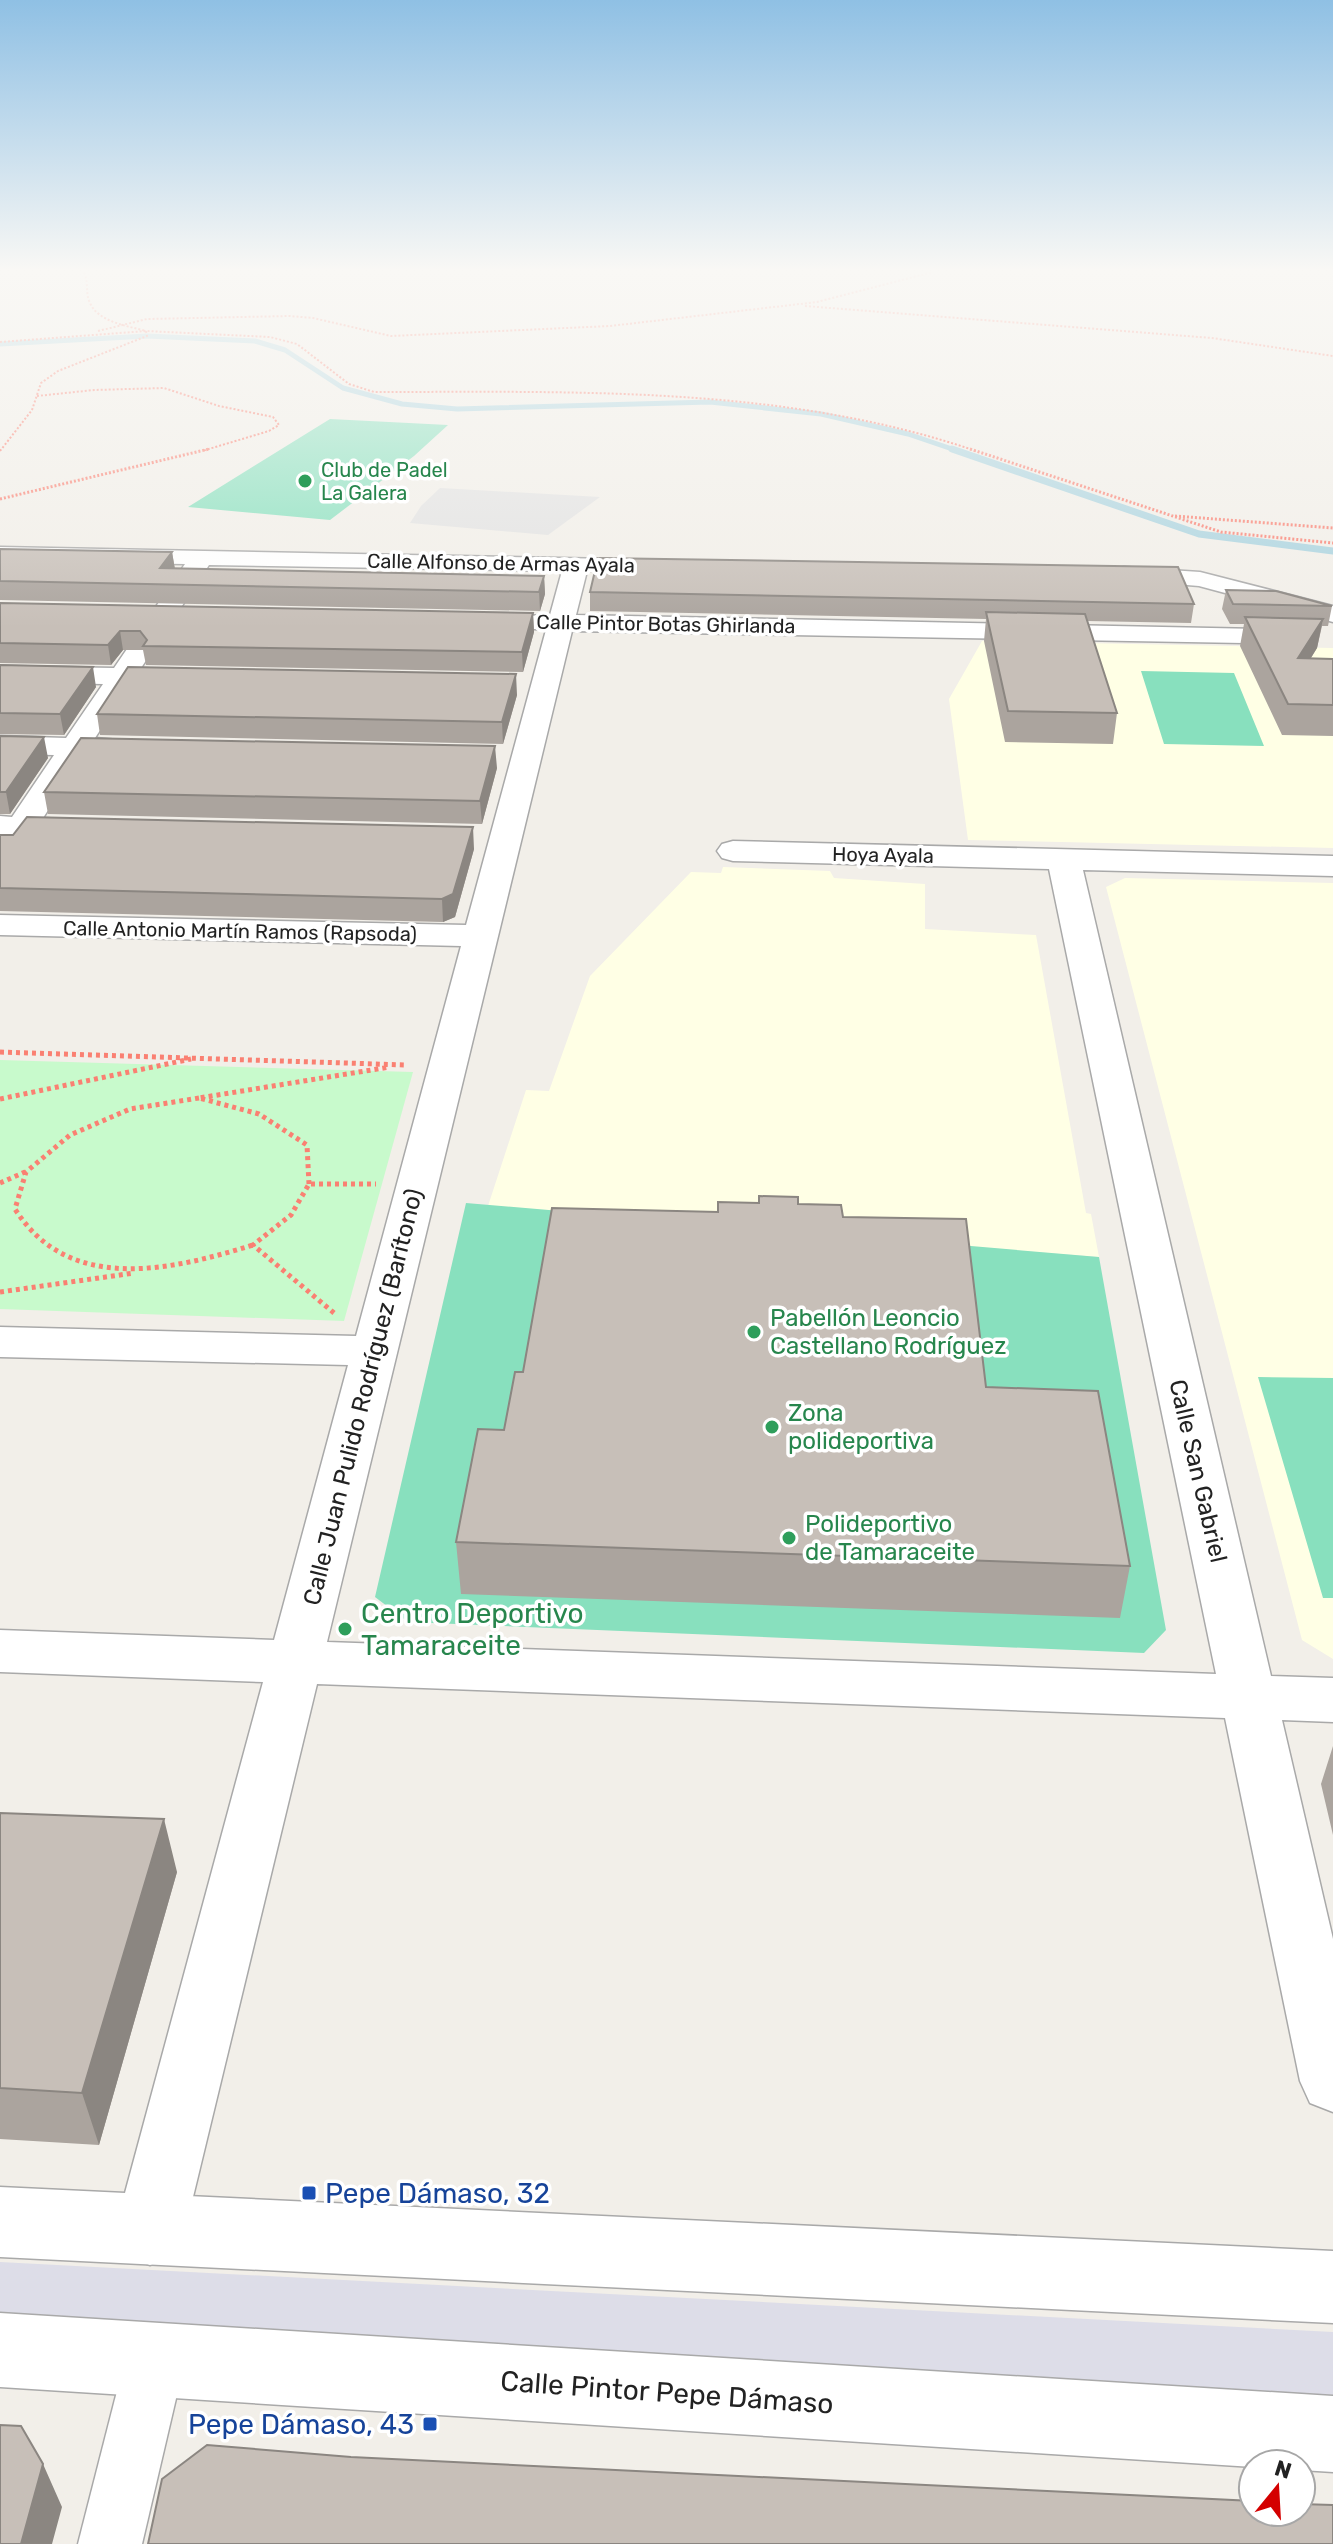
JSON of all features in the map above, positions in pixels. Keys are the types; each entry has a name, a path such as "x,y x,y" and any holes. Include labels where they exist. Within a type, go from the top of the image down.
{"street":[{"name":"Calle Alfonso de Armas Ayala","path":"0,554 630,565"},
{"path":"0,857 10,826 74,747 122,676 151,614 202,557"},
{"name":"Calle Juan Pulido Rodríguez (Barítono)","path":"150,2230 295,1662 359,1336 448,1064 481,936 491,837 529,684 561,622 576,564"},
{"path":"1093,573 1200,579 1333,614"},
{"path":"151,614 198,615"},
{"name":"Calle Pintor Botas Ghirlanda","path":"499,621 1333,637"},
{"path":"0,674 209,678"},
{"path":"0,745 161,748"},
{"path":"10,826 112,829"},
{"name":"Hoya Ayala","path":"733,851 1048,859"},
{"path":"1048,859 1333,866"},
{"name":"Calle San Gabriel","path":"1048,859 1248,1696 1333,2081"},
{"name":"Calle Antonio Martín Ramos (Rapsoda)","path":"0,925 481,936"},
{"path":"0,1342 359,1336"},
{"path":"0,1651 1333,1700"},
{"path":"0,2222 1333,2287"},
{"name":"Calle Pintor Pepe Dámaso","path":"0,2350 1333,2434"},
{"path":"110,2544 155,2360"}],"path":[{"path":"0,451 32,410 39,391"},
{"path":"37,396 87,391"},
{"path":"0,499 196,453 269,431 279,425 273,417 219,406 172,391"},
{"path":"370,391 569,392 824,411 926,434 1159,514 1221,532 1333,543"},
{"path":"1159,514 1333,528"},
{"path":"0,1052 448,1064"},
{"path":"0,1099 200,1057"},
{"path":"0,1183 26,1172 70,1135 130,1109 402,1065"},
{"path":"0,1292 205,1261 253,1245 291,1215 309,1184 307,1145 259,1114 199,1098"},
{"path":"26,1172 15,1209 35,1238 80,1262 139,1272"},
{"path":"309,1184 382,1184"},
{"path":"253,1245 359,1336"}],"shaded area":[{"path":"440,488 600,497 548,535 410,523 421,506"},
{"path":"982,641 1333,648 1333,848 968,840 949,699"},
{"path":"723,867 830,871 834,878 925,884 925,929 1036,935 1086,1213 1091,1214 1099,1257 487,1209 526,1090 549,1091 590,976 691,872 721,873"},
{"path":"1125,878 1333,883 1333,1659 1302,1640 1106,887"},
{"path":"0,2262 1333,2332 1333,2395 0,2323"}],"green space":[{"name":"Club de Padel La Galera","path":"330,419 448,425 414,456 330,520 188,507"},
{"path":"1141,671 1234,673 1264,746 1164,744"},
{"path":"0,1060 413,1072 344,1321 0,1309"},
{"name":"Zona polideportiva","path":"466,1203 1099,1257 1166,1630 1144,1653 408,1622 375,1597"},
{"path":"1258,1377 1333,1378 1333,1598 1323,1598"}],"building":[{"path":"0,549 172,552 160,568 544,576 539,592 0,581"},
{"path":"598,558 1178,567 1194,604 590,592"},
{"path":"1226,590 1276,591 1332,606 1233,604"},
{"path":"0,603 533,613 522,652 143,646 147,640 140,631 120,631 108,645 0,643"},
{"path":"986,612 1085,614 1117,713 1008,711"},
{"path":"1245,617 1323,619 1298,658 1333,659 1333,705 1288,704"},
{"path":"0,665 93,667 60,714 0,713"},
{"path":"128,667 516,674 502,722 97,714"},
{"path":"0,736 44,737 6,792 0,792"},
{"path":"81,738 495,746 480,801 44,792"},
{"path":"27,817 473,827 453,894 442,899 0,888 0,835 13,835"},
{"name":"Zona polideportiva","path":"759,1196 798,1197 798,1204 841,1205 843,1217 966,1219 986,1387 1098,1391 1130,1566 456,1542 478,1429 504,1430 515,1372 523,1372 552,1208 718,1212 718,1202 759,1203"},
{"path":"0,1813 164,1819 82,2093 0,2088"},
{"path":"0,2425 21,2426 43,2464 21,2544 0,2544"},
{"path":"207,2445 351,2457 1237,2500 1237,2528 1317,2528 1317,2504 1333,2505 1333,2544 148,2544 162,2479"}],"waterway":[{"path":"353,391 402,404 457,409 710,402 821,414 908,434 958,451"},
{"path":"952,449 1199,534 1333,551"}],"place":[{"name":"Club de Padel La Galera","path":"305,481"},
{"name":"Pabellón Leoncio Castellano Rodríguez","path":"754,1332"},
{"name":"Zona polideportiva","path":"772,1427"},
{"name":"Polideportivo de Tamaraceite","path":"789,1538"},
{"name":"Centro Deportivo Tamaraceite","path":"345,1629"},
{"name":"Pepe Dámaso, 32","path":"309,2193"},
{"name":"Pepe Dámaso, 43","path":"430,2424"}]}
